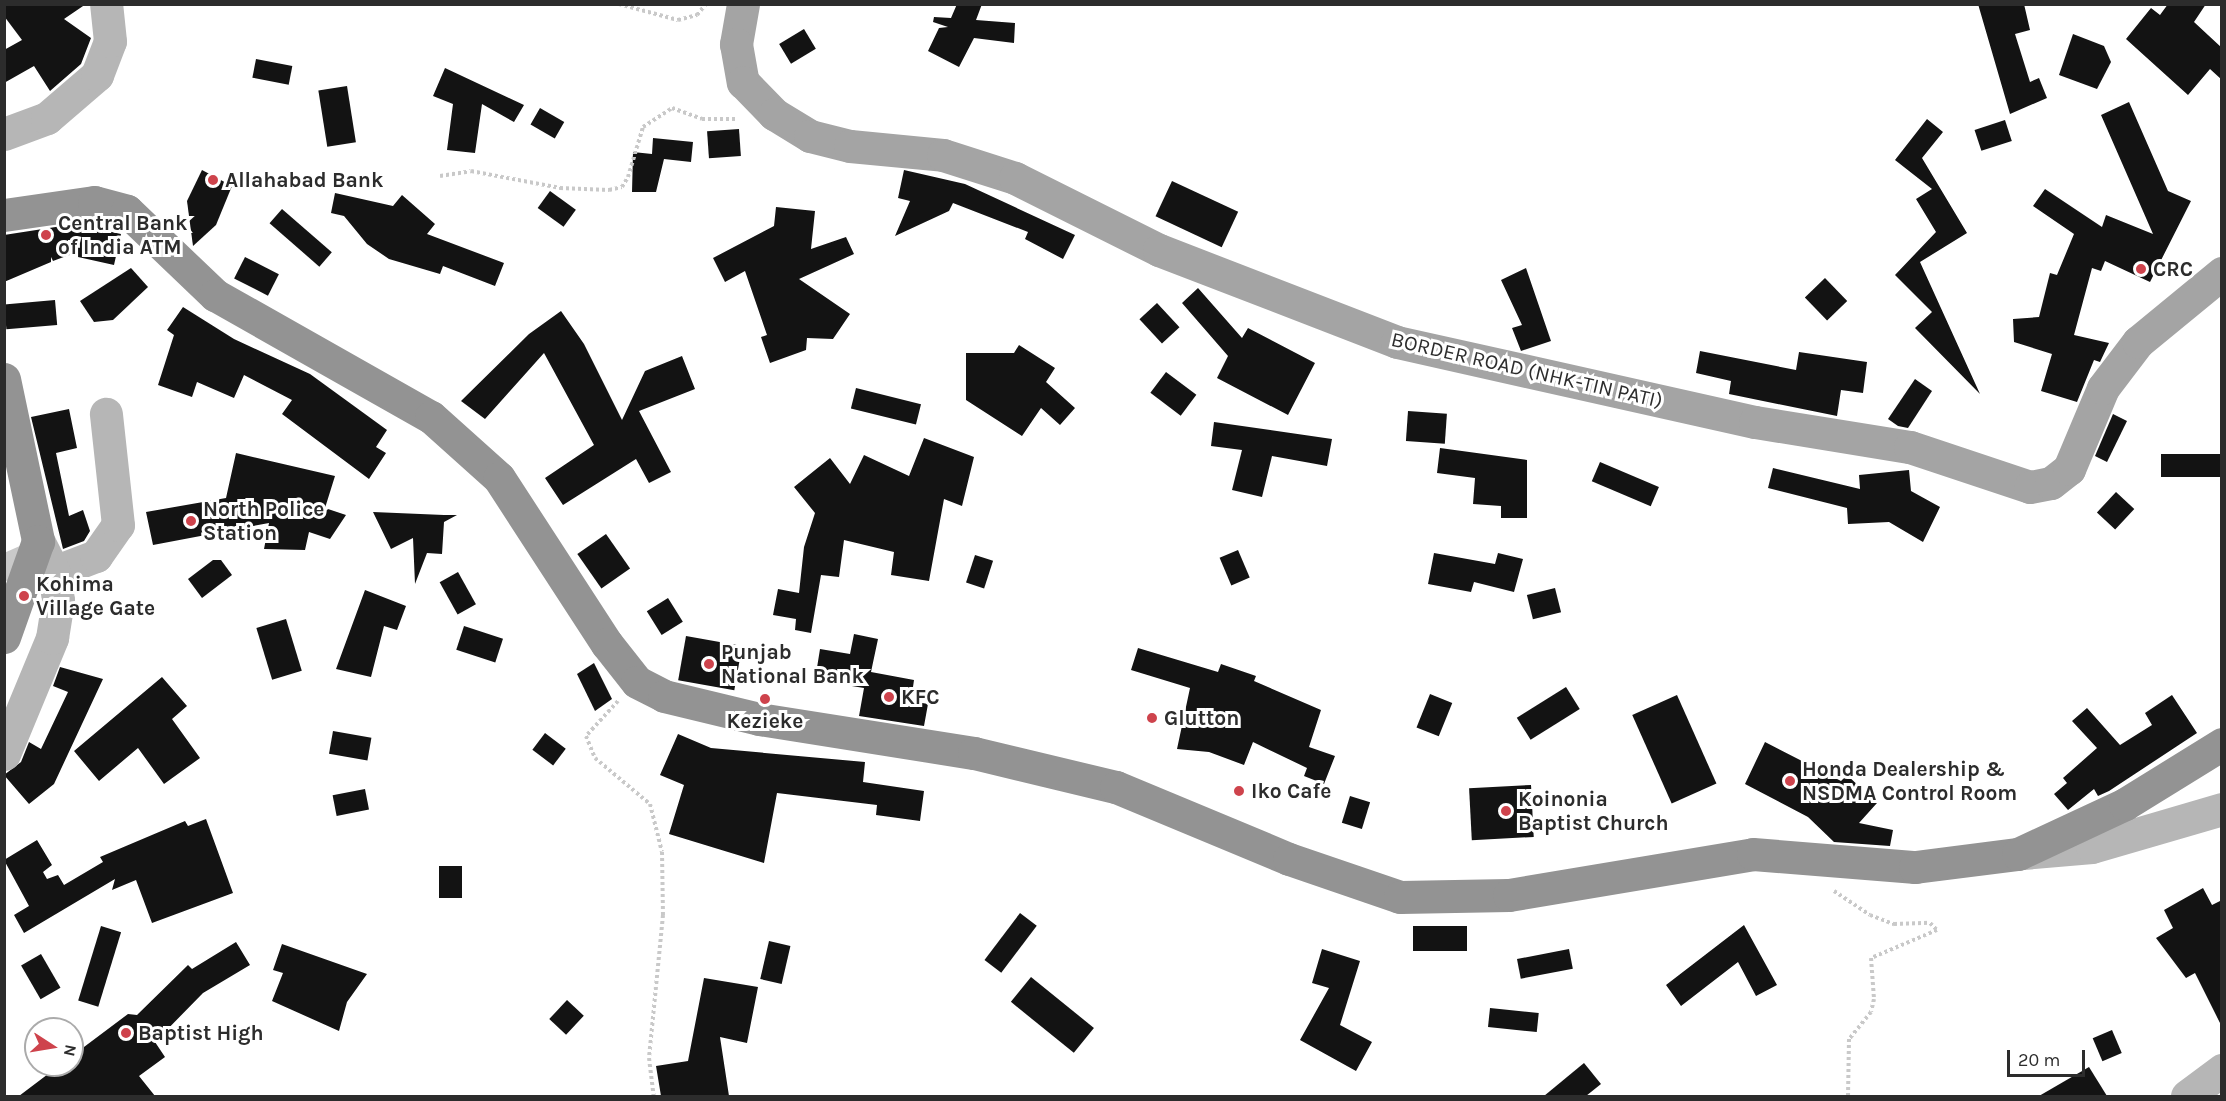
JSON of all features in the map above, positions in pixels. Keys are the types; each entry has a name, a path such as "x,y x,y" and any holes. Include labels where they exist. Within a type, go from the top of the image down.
{"highway":[{"path":"4,215 94,202 127,211 215,295 431,417 499,478 637,682 664,696 759,719 974,753 1116,787 1289,859 1400,897 1509,895 1753,854 1915,867 2018,854 2125,804 2222,744"},
{"path":"4,379 33,558 4,638"}],"main road":[{"name":"BORDER ROAD (NHK-TIN PATI)","path":"743,4 736,44 743,82 761,101 810,136 850,146 943,155 1015,177 1159,250 1397,342 1755,422 1910,447 2030,486 2051,483 2068,469 2103,388 2138,342 2222,273"}],"street":[{"path":"4,134 47,118 98,75 110,41 106,4"},
{"path":"4,754 52,638 58,600 33,558 96,556 118,525 106,414"},
{"path":"2018,854 2092,847 2222,809"},
{"path":"2187,1096 2222,1070"}],"path":[{"path":"619,4 678,20 697,15 706,4"},
{"path":"440,176 471,171 560,188 609,190 622,187 628,177 643,127 672,108 702,119 732,121 761,101"},
{"path":"637,682 586,736 595,758 650,804 662,852 663,915 649,1058 654,1096"},
{"path":"1830,887 1870,915 1894,924 1930,923 1937,930 1871,958 1874,999 1871,1012 1849,1039 1848,1096"}],"building":[{"path":"4,4 86,4 64,19 91,38 81,64 50,91 34,66 4,83 4,50 22,40 4,16"},
{"path":"957,4 982,4 976,20 1015,23 1014,43 974,38 959,67 928,51 939,28 948,27 933,22 934,17 951,18"},
{"path":"1978,4 2024,4 2030,30 2015,34 2030,82 2039,78 2047,98 2010,114"},
{"path":"2168,4 2206,4 2194,22 2222,48 2222,80 2210,69 2188,95 2126,39 2151,8 2160,15"},
{"path":"804,29 816,49 791,64 779,44"},
{"path":"2073,34 2104,46 2111,62 2097,89 2059,75"},
{"path":"256,59 292,66 289,85 252,78"},
{"path":"445,68 524,105 514,122 482,104 475,153 447,150 453,104 433,96"},
{"path":"347,86 356,142 327,147 318,91"},
{"path":"2129,102 2168,191 2191,201 2150,282 2105,261 2101,271 2092,268 2074,335 2109,343 2100,362 2094,360 2077,402 2041,391 2052,354 2014,342 2013,319 2039,317 2050,273 2057,275 2074,234 2033,206 2045,189 2102,227 2106,215 2153,234 2101,115"},
{"path":"540,108 564,122 555,138 530,124"},
{"path":"1927,119 1943,132 1922,158 1967,233 1920,262 1980,394 1915,328 1932,312 1895,275 1936,232 1916,199 1932,189 1895,160"},
{"path":"2005,120 2012,141 1981,151 1975,130"},
{"path":"739,129 741,156 709,158 707,131"},
{"path":"653,138 693,142 691,162 664,159 656,192 632,192 633,152 652,154"},
{"path":"202,170 232,186 216,225 193,246 187,201"},
{"path":"904,170 965,184 1075,235 1063,259 1025,239 1028,232 953,203 949,211 895,236 910,201 898,198"},
{"path":"1172,181 1238,212 1222,247 1156,216"},
{"path":"550,191 576,210 564,227 538,208"},
{"path":"335,193 393,206 402,195 435,224 427,234 504,263 495,286 443,266 440,274 389,259 367,244 344,216 331,213"},
{"path":"776,207 815,211 811,249 846,237 854,254 799,279 850,314 833,339 807,338 806,350 770,363 761,337 767,335 745,271 725,282 713,258 774,226"},
{"path":"282,209 332,252 319,267 270,223"},
{"path":"75,224 121,234 114,265 69,255 53,261 51,257 51,262 4,282 4,235"},
{"path":"245,257 279,274 268,296 234,278"},
{"path":"131,268 148,287 113,320 94,322 80,301"},
{"path":"1526,268 1551,341 1521,351 1512,328 1522,325 1501,280"},
{"path":"1825,278 1847,301 1827,320 1805,297"},
{"path":"1198,288 1242,338 1248,328 1315,363 1288,415 1217,378 1228,356 1182,303"},
{"path":"55,300 57,325 6,329 4,304"},
{"path":"1157,303 1180,327 1162,344 1139,319"},
{"path":"183,307 234,339 310,374 387,430 376,447 386,453 369,479 282,414 292,400 244,375 234,398 197,382 192,397 158,385 174,335 167,330"},
{"path":"561,311 584,344 622,420 645,371 682,356 695,389 639,411 671,472 649,483 636,459 563,505 545,478 594,445 544,353 485,419 461,401 529,334"},
{"path":"1019,345 1055,368 1046,382 1075,408 1060,425 1041,408 1022,436 966,400 966,353 1014,353"},
{"path":"1700,351 1796,370 1799,352 1867,362 1863,393 1841,390 1837,416 1729,394 1731,381 1696,373"},
{"path":"1166,372 1196,395 1181,416 1150,393"},
{"path":"1915,379 1932,391 1908,428 1898,426 1888,419"},
{"path":"856,388 921,404 916,425 851,408"},
{"path":"69,409 77,448 56,453 69,516 83,510 90,531 84,541 63,549 31,417"},
{"path":"1408,411 1447,414 1445,444 1406,441"},
{"path":"2113,414 2127,421 2107,462 2095,456"},
{"path":"1214,422 1332,439 1327,466 1272,456 1262,497 1232,490 1242,450 1211,446"},
{"path":"924,438 974,457 962,506 944,499 929,581 891,575 894,552 844,540 839,577 821,575 811,633 795,630 796,619 773,615 778,589 799,593 804,547 815,513 794,487 830,458 850,484 864,455 909,476"},
{"path":"1440,448 1527,460 1527,518 1501,518 1501,506 1473,504 1475,478 1437,473"},
{"path":"236,453 335,476 325,508 346,515 330,539 309,532 305,550 264,549 269,523 153,545 146,512 226,498"},
{"path":"2161,454 2222,454 2222,477 2161,477"},
{"path":"1600,462 1659,487 1651,506 1592,481"},
{"path":"1773,468 1860,489 1859,475 1909,470 1911,491 1940,507 1923,542 1889,522 1848,524 1847,508 1768,488"},
{"path":"2116,492 2134,509 2115,530 2097,512"},
{"path":"373,512 457,515 444,522 442,554 427,553 415,584 413,538 391,549"},
{"path":"606,534 630,568 601,588 577,554"},
{"path":"1238,550 1250,578 1231,585 1220,558"},
{"path":"1434,553 1495,564 1498,553 1523,559 1514,592 1474,582 1471,592 1428,584"},
{"path":"975,555 993,561 984,588 966,583"},
{"path":"213,560 221,560 232,575 202,598 188,579"},
{"path":"458,572 476,604 458,615 440,582"},
{"path":"1555,588 1561,612 1533,619 1527,595"},
{"path":"365,590 406,606 397,630 384,626 371,677 336,669"},
{"path":"668,598 683,622 662,635 647,611"},
{"path":"286,619 302,671 272,680 256,628"},
{"path":"464,626 503,639 495,662 456,650"},
{"path":"854,634 878,639 871,672 914,680 911,701 928,704 924,726 859,716 864,688 815,680 820,649 850,654"},
{"name":"Punjab National Bank","path":"686,636 742,646 734,690 678,680"},
{"path":"1138,648 1218,672 1221,664 1256,676 1254,681 1321,710 1309,747 1335,756 1324,784 1304,776 1307,768 1253,742 1244,765 1209,752 1177,749 1190,688 1131,670"},
{"path":"594,663 612,699 595,711 577,674"},
{"path":"60,667 103,679 54,784 29,804 4,775 21,762 29,742 41,749 68,692 53,686"},
{"path":"162,677 187,706 172,719 200,758 164,784 138,748 99,781 74,751"},
{"path":"1566,687 1580,709 1531,740 1517,718"},
{"path":"1430,694 1452,703 1439,736 1417,727"},
{"path":"1677,695 1716,784 1672,804 1632,715"},
{"path":"2172,695 2197,733 2109,791 2098,796 2094,789 2068,810 2054,794 2067,783 2063,778 2097,748 2072,721 2087,708 2120,745 2152,725 2145,713"},
{"path":"333,731 371,738 367,760 329,754"},
{"path":"545,733 566,749 553,765 532,750"},
{"path":"678,734 711,748 865,762 863,782 924,791 920,821 876,815 877,805 777,793 764,863 669,834 684,785 660,775"},
{"path":"1765,742 1841,781 1847,775 1877,803 1859,823 1893,830 1890,846 1834,842 1808,817 1745,784"},
{"path":"1531,785 1534,837 1472,840 1469,788"},
{"path":"365,789 369,810 337,816 333,795"},
{"path":"1350,796 1370,802 1362,829 1342,823"},
{"path":"206,819 233,893 152,923 136,880 112,890 115,879 24,933 14,915 29,906 4,860 37,840 52,865 43,872 47,879 58,875 64,885 103,862 100,857 185,821 188,826"},
{"path":"439,866 462,866 462,898 439,898"},
{"path":"2203,888 2212,905 2222,900 2222,1027 2195,973 2186,978 2156,938 2173,928 2164,910"},
{"path":"1020,913 1037,926 1001,973 984,960"},
{"path":"1744,925 1777,985 1756,996 1738,962 1681,1006 1666,985"},
{"path":"101,926 121,932 98,1007 78,1001"},
{"path":"1413,926 1467,926 1467,951 1413,951"},
{"path":"769,941 790,946 782,984 760,979"},
{"path":"236,942 250,965 203,993 155,1042 165,1057 139,1076 155,1096 19,1096 44,1077 84,1077 84,1047 128,1014 137,1015 188,965 192,969"},
{"path":"282,944 367,974 347,1002 339,1031 272,1001 283,973 273,970"},
{"path":"1322,949 1360,961 1340,1025 1372,1042 1356,1071 1300,1040 1329,988 1312,983"},
{"path":"1569,949 1573,969 1521,979 1517,959"},
{"path":"41,954 60,988 41,999 21,966"},
{"path":"1031,977 1094,1028 1074,1053 1011,1002"},
{"path":"704,978 758,987 747,1043 720,1037 729,1096 661,1096 656,1066 688,1061"},
{"path":"567,1000 584,1016 566,1035 549,1019"},
{"path":"1490,1008 1539,1013 1537,1032 1488,1027"},
{"path":"2112,1030 2122,1053 2102,1061 2093,1038"},
{"path":"1584,1063 1601,1084 1586,1096 1544,1096"},
{"path":"2089,1067 2107,1096 2039,1096"}],"place":[{"name":"Allahabad Bank","path":"213,180"},
{"name":"Central Bank of India ATM","path":"46,235"},
{"name":"CRC","path":"2141,269"},
{"name":"North Police Station","path":"191,521"},
{"name":"Kohima Village Gate","path":"24,596"},
{"name":"Punjab National Bank","path":"709,664"},
{"name":"KFC","path":"889,697"},
{"name":"Kezieke","path":"765,699"},
{"name":"Glutton","path":"1152,718"},
{"name":"Honda Dealership & NSDMA Control Room","path":"1790,781"},
{"name":"Iko Cafe","path":"1239,791"},
{"name":"Koinonia Baptist Church","path":"1506,811"},
{"name":"Baptist High","path":"126,1033"}]}
